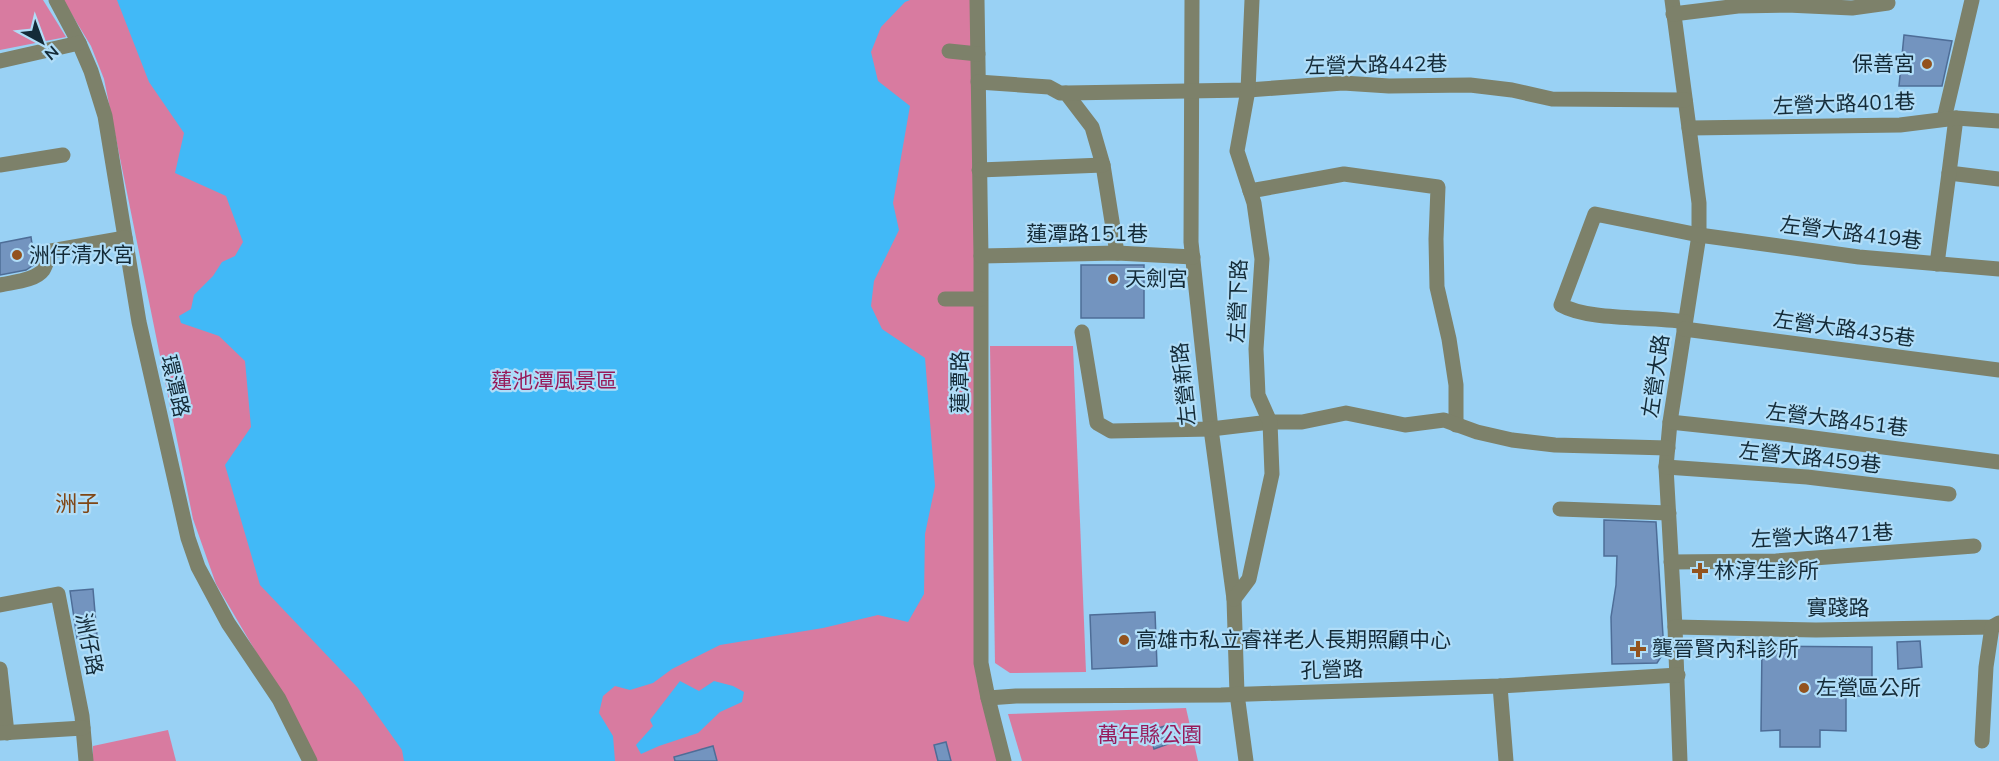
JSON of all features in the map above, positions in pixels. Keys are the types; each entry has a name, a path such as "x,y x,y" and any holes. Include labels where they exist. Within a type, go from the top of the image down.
{"street":[{"name":"環潭路","path":"56,0 91,71 105,116 139,322 188,538 198,567 228,623 279,699 310,761"},
{"name":"蓮潭路","path":"977,0 981,256 981,663 1004,761"},
{"name":"左營新路","path":"1192,0 1191,242 1210,429 1234,599 1237,694 1246,761"},
{"name":"左營下路","path":"1234,599 1249,579 1272,474 1270,422 1258,395 1256,349 1262,259 1254,204 1237,151 1248,90 1252,0"},
{"path":"1937,264 1949,173 1950,119 1972,0"},
{"path":"1672,7 1787,4 1852,8 1888,3"},
{"name":"左營大路","path":"1672,7 1699,203 1699,235 1670,422 1666,467 1676,627 1680,761"},
{"path":"0,61 79,43"},
{"path":"949,51 978,54"},
{"name":"左營大路442巷","path":"978,82 1049,87 1060,93 1176,89 1248,90 1343,83 1389,86 1470,85 1512,90 1552,99 1685,100"},
{"path":"1066,93 1092,127 1103,165 1117,253"},
{"name":"左營大路401巷","path":"1689,128 1900,125 1950,119 1999,121"},
{"path":"0,165 63,155"},
{"path":"979,170 1103,165"},
{"path":"1949,173 1999,179"},
{"path":"1250,191 1344,174 1438,187 1437,287 1449,339 1456,385 1456,425"},
{"name":"左營大路419巷","path":"1595,214 1699,235 1859,257 1999,269"},
{"name":"左營大路435巷","path":"1595,214 1561,305 1569,309 1613,316 1666,319 1684,326 1999,370"},
{"path":"0,285 38,274 44,268 49,253 53,251 125,237"},
{"name":"蓮潭路151巷","path":"981,256 1117,253 1193,257"},
{"path":"945,299 980,299"},
{"path":"1082,332 1098,423 1111,431 1210,429 1270,422 1302,422 1346,413 1405,425 1444,420 1494,437 1545,444 1668,448"},
{"name":"左營大路451巷","path":"1670,422 1999,462"},
{"name":"左營大路459巷","path":"1666,467 1808,477 1949,494"},
{"path":"1560,509 1669,513"},
{"name":"左營大路471巷","path":"1671,562 1776,561 1974,546"},
{"name":"洲仔路","path":"0,605 58,594 83,728 86,761"},
{"path":"1982,741 1996,625"},
{"name":"實踐路","path":"1676,627 1816,630 1996,625"},
{"path":"0,669 4,733 83,728"},
{"name":"孔營路","path":"988,698 1237,694 1500,686 1678,675"},
{"path":"1500,686 1506,761"}],"green space":[{"path":"0,0 43,0 66,37 0,50"},
{"name":"蓮池潭風景區","path":"63,0 973,0 976,675 999,761 314,761 256,652 216,584 193,519 104,79 91,46"},
{"path":"990,346 1073,346 1086,672 1010,673 995,663"},
{"name":"萬年縣公園","path":"1186,708 1198,761 1022,761 1008,714"},
{"path":"168,730 176,761 93,761 93,746"}],"water":[{"name":"蓮池潭風景區","path":"117,0 910,0 905,2 881,27 871,52 878,81 910,106 893,203 899,230 874,281 871,306 882,329 925,358 935,486 925,534 924,594 908,622 878,615 823,628 720,645 672,669 653,683 630,690 615,686 603,696 599,713 613,736 615,761 404,761 402,750 358,688 260,585 225,465 251,427 245,361 219,336 181,323 179,316 191,309 194,295 213,276 222,262 235,256 243,242 226,196 175,173 184,133 149,82"},
{"path":"680,681 699,691 714,681 733,686 744,692 742,702 720,712 698,733 641,754 636,745 653,726 650,720"}],"building":[{"path":"1904,35 1952,41 1942,86 1899,86"},
{"name":"洲仔清水宮","path":"31,237 35,264 26,270 0,275 0,243"},
{"name":"天劍宮","path":"1081,265 1144,265 1144,318 1081,318"},
{"path":"1604,520 1656,522 1664,652 1657,663 1612,664 1611,617 1616,585 1617,556 1604,556"},
{"path":"93,589 97,636 77,638 70,591"},
{"name":"高雄市私立睿祥老人長期照顧中心","path":"1155,612 1157,666 1092,669 1090,615"},
{"path":"1920,641 1922,667 1898,669 1897,642"},
{"name":"左營區公所","path":"1762,646 1872,647 1872,696 1846,696 1846,731 1820,730 1820,747 1780,747 1780,730 1761,731"},
{"path":"1174,723 1179,740 1154,749 1149,731"},
{"path":"946,742 951,761 938,761 934,745"},
{"path":"713,746 717,761 675,761 674,757"}],"place":[{"name":"保善宮","path":"1927,64"},
{"name":"洲仔清水宮","path":"17,255"},
{"name":"天劍宮","path":"1113,279"},
{"name":"林淳生診所","path":"1700,571"},
{"name":"高雄市私立睿祥老人長期照顧中心","path":"1124,640"},
{"name":"龔晉賢內科診所","path":"1638,649"},
{"name":"左營區公所","path":"1804,688"}],"district":[{"name":"洲子","path":"77,503"}]}
